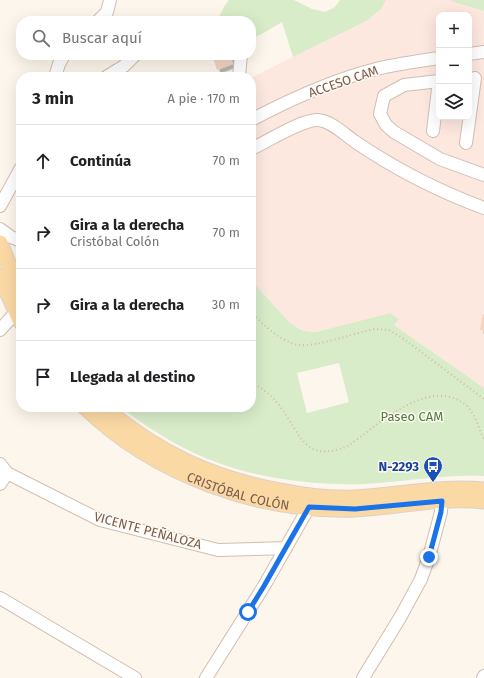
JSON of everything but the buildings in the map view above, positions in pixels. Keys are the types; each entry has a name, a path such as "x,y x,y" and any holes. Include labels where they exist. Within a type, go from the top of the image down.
{"main road":[{"path":"0,243 16,282"},
{"path":"0,276 16,312"},
{"name":"CRISTÓBAL COLÓN","path":"91,412 138,448 175,470 212,486 254,498 309,507 355,509 442,495 459,489 484,490"},
{"name":"CRISTÓBAL COLÓN","path":"110,412 142,437 180,459 212,474 246,484 292,493 333,498 442,495 460,499 484,500"}],"street":[{"path":"103,16 107,12 110,0"},
{"path":"472,54 484,52"},
{"name":"ACCESO CAM","path":"256,118 300,96 350,77 400,64 436,58"},
{"path":"57,72 61,60"},
{"path":"114,72 130,60"},
{"path":"239,72 241,60"},
{"path":"466,143 476,79"},
{"path":"436,81 404,85 384,96 380,114 386,125 394,132 440,159 484,175"},
{"path":"433,131 439,84"},
{"path":"256,146 305,122 319,120 333,126 384,161 410,176 448,194 484,208"},
{"path":"0,206 16,177"},
{"path":"0,229 16,236"},
{"path":"0,330 16,318"},
{"path":"0,484 3,469"},
{"name":"VICENTE PEÑALOZA","path":"3,469 100,520 218,550 286,548"},
{"path":"368,676 421,579 429,557 440,516 442,495"},
{"path":"206,678 264,586 309,507"},
{"path":"0,598 135,678"}],"path":[{"path":"256,317 274,332 292,343 299,345 312,344 374,329 389,330 407,341 484,398"},
{"path":"256,385 270,394 301,439 314,450 322,452 339,450 348,446 401,408 420,399 431,397 451,398 466,406 476,421 484,439"}],"shaded area":[{"path":"386,0 450,0 484,11 484,388 394,325 390,313 316,332 303,331 290,323 256,286 256,75 375,15"}],"green space":[{"path":"229,0 294,0 312,9 325,12 335,7 340,0 386,0 381,9 368,20 293,57 282,22 256,36 256,16 220,16"},
{"path":"450,0 484,0 484,11 454,2"},
{"name":"Paseo CAM","path":"256,286 290,323 303,331 316,332 390,313 399,319 394,325 484,388 484,476 454,476 363,484 294,481 249,472 226,466 205,458 167,439 127,412 256,412","holes":["339,363 349,402 307,413 297,373"]}],"place":[{"name":"N-2293","path":"433,483"}],"route":[{"path":"248,612 309,507 355,509 442,501 441,512 429,557"}]}
